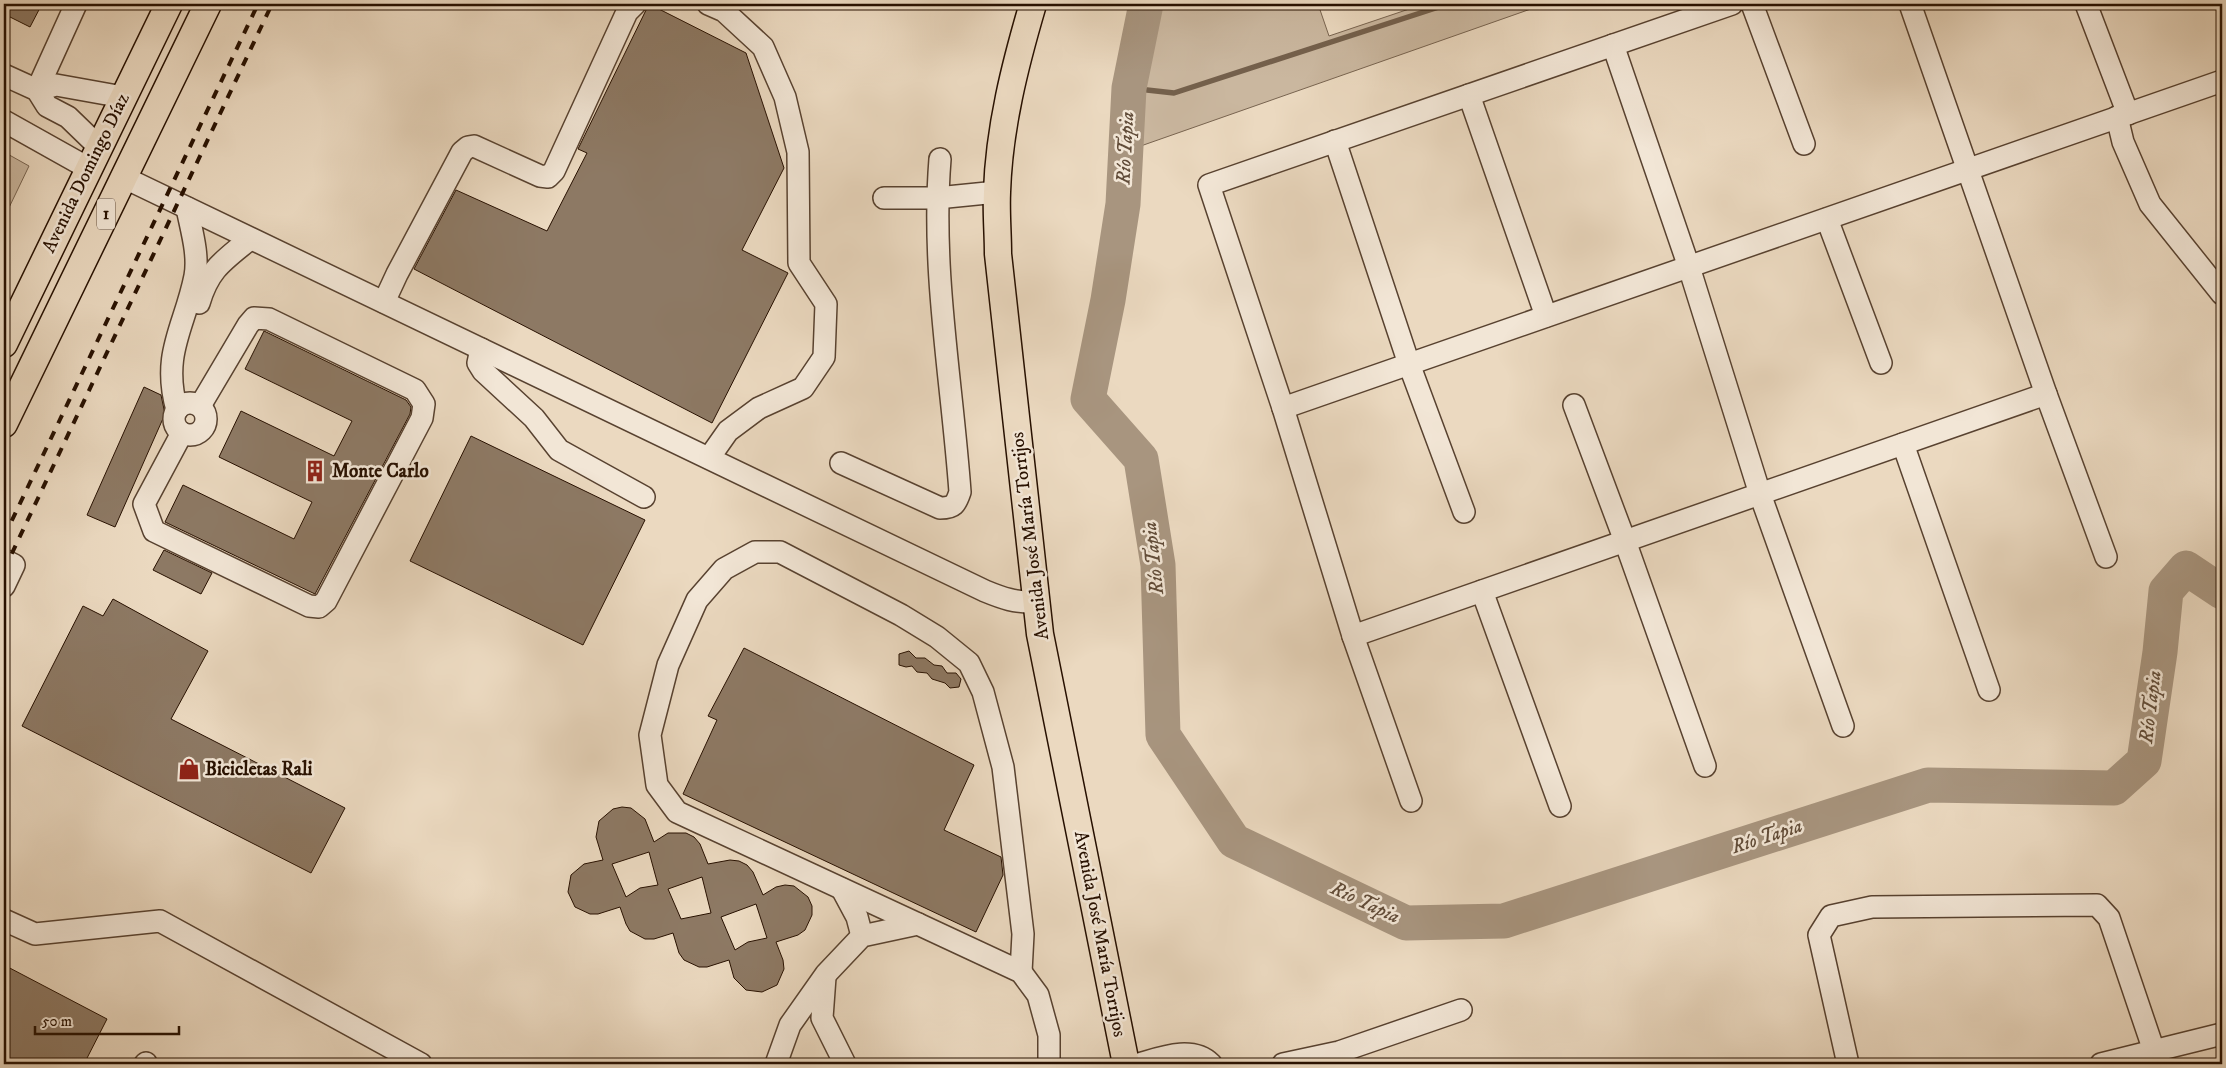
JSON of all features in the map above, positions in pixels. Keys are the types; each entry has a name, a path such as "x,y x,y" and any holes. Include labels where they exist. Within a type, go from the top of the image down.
{"main road":[{"name":"Avenida Domingo Díaz","path":"4,344 93,157 169,4"},
{"name":"Avenida Domingo Díaz","path":"4,424 208,4"},
{"name":"Avenida José María Torrijos","path":"1033,4 1016,60 1000,148 997,192 998,254 1035,602 1126,1064"}],"street":[{"path":"37,90 76,4"},
{"path":"384,302 462,152 468,147 474,146 540,176 548,177 554,171 627,12 635,4"},
{"path":"708,4 724,11 763,47 785,97 798,152 799,263 826,304 824,357 803,388 759,408 728,431 709,458"},
{"path":"1411,801 1353,636 1283,408 1209,185 1732,4"},
{"path":"1752,4 1804,144"},
{"path":"1910,4 2046,394 2106,557"},
{"path":"2086,4 2123,116 2123,142 2150,204 2222,294"},
{"path":"1613,45 1689,267 1760,494 1842,726"},
{"path":"4,75 37,90 47,106 68,117 93,157"},
{"path":"1283,408 2222,81"},
{"path":"37,90 56,85 123,96"},
{"path":"1469,95 1546,316"},
{"path":"4,121 93,157"},
{"path":"1335,141 1409,364 1464,512"},
{"path":"841,463 940,508 950,508 956,504 960,492 941,316 937,198 940,159"},
{"path":"123,178 985,591 1006,600 1023,603 1035,602"},
{"path":"884,198 937,198 997,192"},
{"path":"182,433 144,504 154,530 309,606 319,607 326,601 422,418 424,404 415,390 269,318 254,318 189,406 174,420 178,430 187,435 198,433 205,425 205,415 189,406 171,362 196,274 195,248 187,208"},
{"path":"1827,219 1880,363"},
{"path":"189,406 184,369 184,350 202,291 215,267 250,239"},
{"path":"481,349 478,363 482,372 534,418 559,450 644,497"},
{"path":"1353,636 2046,394"},
{"path":"1574,405 1625,541 1704,766"},
{"path":"1903,444 1989,690"},
{"path":"1021,972 1023,934 1003,767 983,692 969,663 937,637 867,597 780,552 755,552 724,569 697,600 668,665 650,735 657,785 677,812 1021,972 1038,995 1049,1035 1049,1064"},
{"path":"4,560 14,565 4,586"},
{"path":"1482,591 1560,806"},
{"path":"842,888 858,917 862,936"},
{"path":"1848,1064 1819,935 1831,916 1872,907 2097,905 2108,918 2154,1051"},
{"path":"4,920 35,934 160,920 421,1064"},
{"path":"776,1064 790,1025 826,974 862,936 918,924"},
{"path":"826,974 822,1018 845,1064"},
{"path":"1283,1064 1339,1052 1460,1010"},
{"path":"2101,1064 2222,1034"},
{"path":"1139,1064 1177,1054 1190,1055 1207,1060 1211,1064"}],"shaded area":[{"path":"1148,4 1318,4 1329,36 1424,4 1545,4 1135,148"},
{"path":"4,152 29,166 4,218"}],"building":[{"path":"4,4 42,4 30,27 4,14"},
{"path":"649,4 746,53 784,168 742,250 788,273 712,423 414,269 456,190 547,231 587,153 578,149"},
{"name":"Monte Carlo","path":"264,331 406,400 411,407 410,414 315,594 165,522 183,485 294,539 312,502 219,457 241,411 334,456 352,421 245,369"},
{"path":"144,387 161,395 165,414 115,527 87,515"},
{"path":"471,436 645,520 583,645 410,561"},
{"path":"164,550 212,573 201,594 153,570"},
{"name":"Bicicletas Rali","path":"113,599 208,651 171,719 345,808 311,873 22,726 83,606 103,616"},
{"path":"744,648 974,765 944,830 1001,857 1003,875 976,932 683,794 717,720 708,716"},
{"path":"909,651 916,658 925,658 934,665 942,666 947,673 956,673 961,679 959,687 950,688 945,683 932,679 927,673 917,672 912,666 899,665 899,654"},
{"path":"631,808 645,819 654,842 668,833 686,833 694,837 700,844 708,864 730,860 739,861 747,865 753,872 763,895 776,887 785,885 794,886 808,897 812,906 812,915 805,930 798,935 776,942 783,960 784,969 777,985 762,992 746,990 734,978 729,960 707,967 699,967 684,960 679,953 673,933 654,939 645,939 630,931 620,907 598,914 590,914 575,907 568,892 571,875 584,864 603,860 596,837 599,821 613,809","holes":["649,852 658,885 640,888 626,897 612,864","702,877 711,913 681,919 668,889","756,904 767,938 748,942 735,950 721,917"]},
{"path":"4,965 107,1019 84,1064 4,1064"}],"waterway":[{"name":"Río Tapia","path":"1146,4 1129,88 1123,204 1108,300 1088,399 1141,459 1158,565 1163,735 1234,841 1406,923 1504,921 1928,785 2114,788 2144,761 2160,652 2166,591 2186,568 2222,592"},
{"path":"1129,88 1174,93 1448,4"}],"railway":[{"path":"4,537 258,4"},
{"path":"4,570 272,4"}],"place":[{"name":"Monte Carlo","path":"315,471"},
{"name":"Bicicletas Rali","path":"189,769"}]}
